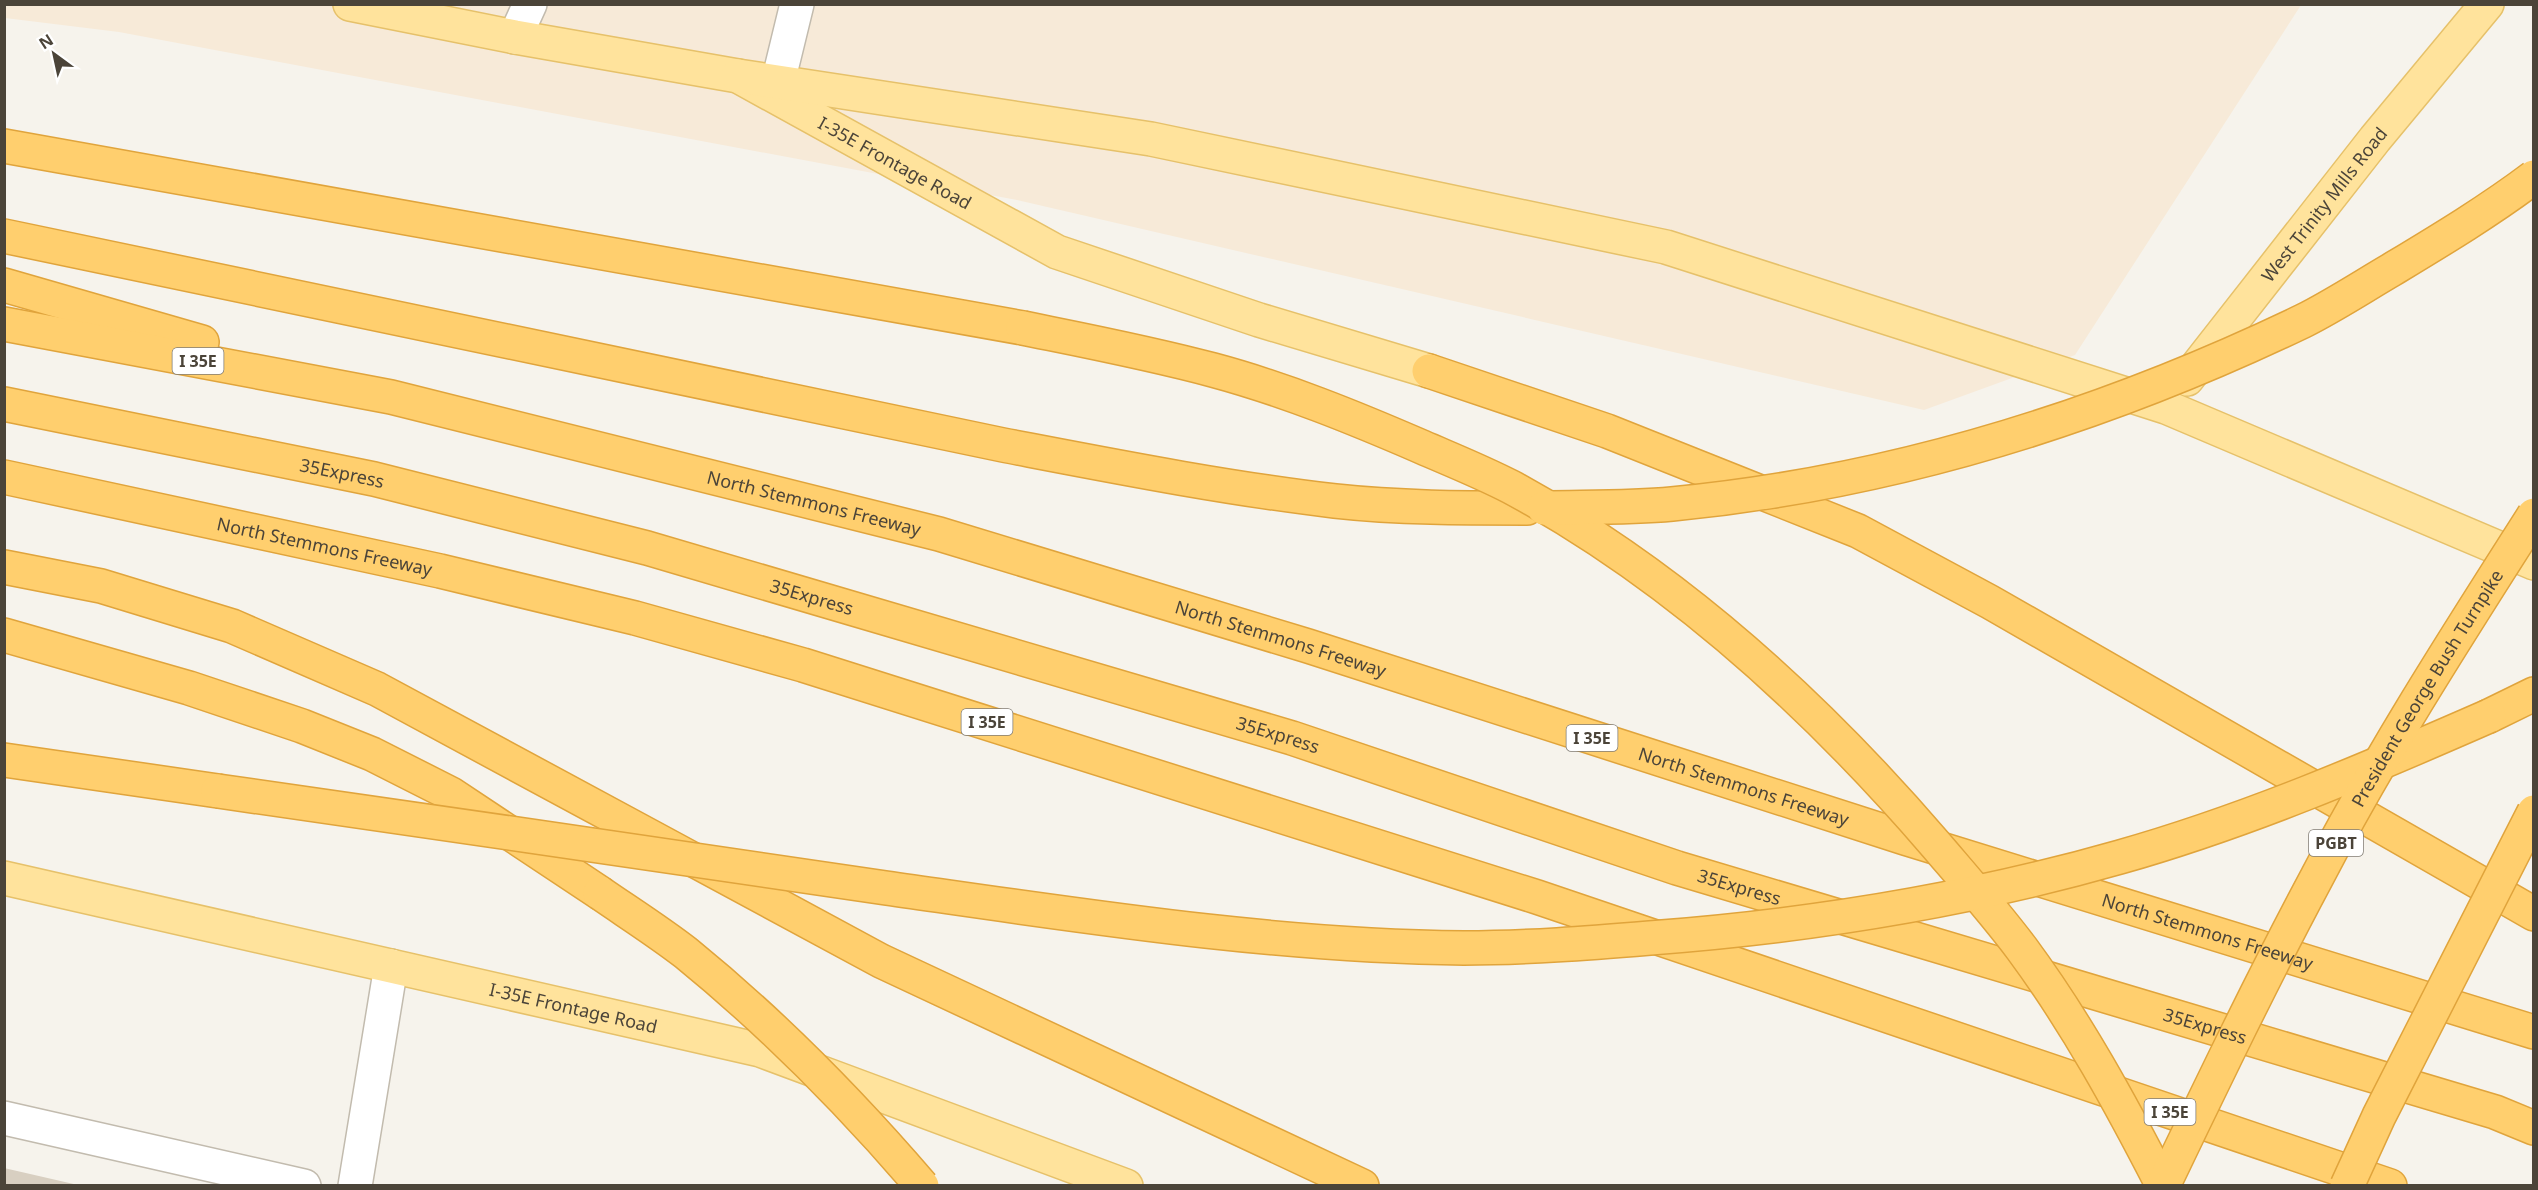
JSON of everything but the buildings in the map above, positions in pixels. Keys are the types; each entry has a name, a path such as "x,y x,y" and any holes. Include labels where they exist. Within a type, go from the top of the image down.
{"highway":[{"path":"4,146 1023,327 1215,370 1374,426 1509,486 1591,535 1695,611 1763,666 1828,727 1891,793 2023,950 2073,1026 2163,1185"},
{"path":"4,236 1003,445 1165,476 1337,501 1423,508 1527,508 1670,504 1789,489 1906,465 2022,433 2160,385 2306,320 2434,244 2534,177"},
{"path":"4,285 391,397"},
{"name":"North Stemmons Freeway","path":"4,324 391,397 939,534 1308,646 1905,838 2534,1032"},
{"path":"1429,371 1607,431 1858,531 1990,602 2534,914"},
{"name":"35Express","path":"4,404 374,479 669,555 1292,738 1677,868 2495,1112 2534,1128"},
{"name":"North Stemmons Freeway","path":"4,477 440,571 635,618 803,665 980,719 1537,897 2390,1185"},
{"name":"President George Bush Turnpike","path":"2163,1185 2318,875 2427,683 2534,515"},
{"path":"4,567 102,586 232,626 377,689 881,961 1362,1185"},
{"path":"4,635 189,688 302,726 372,754 451,794 684,952 777,1031 887,1144 922,1185"},
{"path":"4,760 1104,919 1254,936 1368,944 1490,947 1607,942 1741,931 1882,912 1998,888 2121,857 2251,814 2370,768 2534,694"},
{"path":"2347,1185 2384,1106 2534,812"}],"main road":[{"name":"I-35E Frontage Road","path":"350,4 514,37 738,76 1057,252 1259,320 1429,371"},
{"name":"West Trinity Mills Road","path":"2166,406 2374,139 2487,4"},
{"path":"738,76 1151,139 1666,247 2166,406 2534,563"},
{"name":"I-35E Frontage Road","path":"4,878 760,1050 1126,1185"}],"lane":[{"path":"514,37 530,4"},
{"path":"778,82 797,4"},
{"path":"355,1185 391,966"},
{"path":"4,1118 304,1185"}],"shaded area":[{"path":"5,4 2301,5 2075,355 1924,410 1017,200 119,32 5,18"}]}
